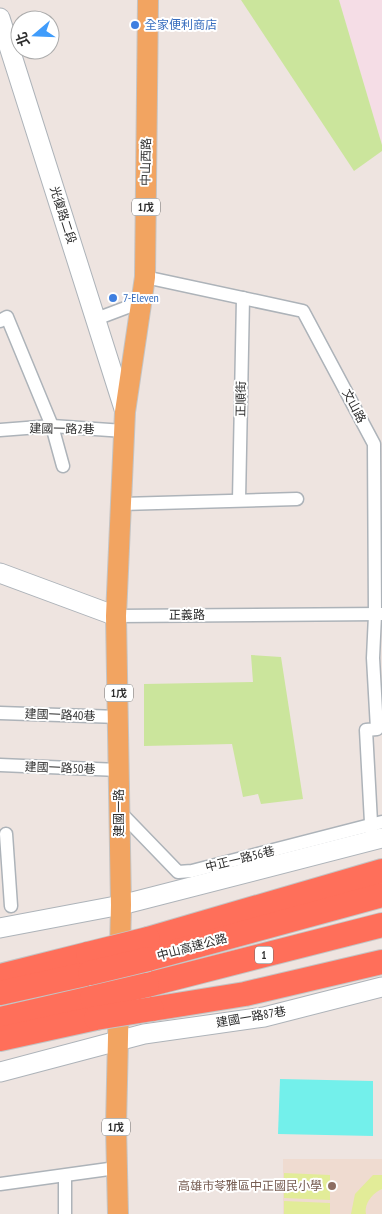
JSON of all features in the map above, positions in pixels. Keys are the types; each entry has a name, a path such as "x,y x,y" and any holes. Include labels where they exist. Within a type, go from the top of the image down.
{"highway":[{"path":"0,976 89,963 148,949 382,871"},
{"name":"中山高速公路","path":"148,949 382,895"},
{"name":"中山高速公路","path":"0,1019 94,1008 146,985 382,925"},
{"path":"0,1039 94,1008 152,1009 245,994 382,962"},
{"path":"0,993 89,963"}],"main road":[{"name":"中山西路","path":"125,421 144,277 148,0"},
{"name":"建國一路","path":"118,1214 116,1168 120,812 116,616 125,421"}],"street":[{"name":"光復路二段","path":"0,18 96,319 125,421"},
{"name":"文山路","path":"144,277 303,311 374,444 378,614 372,658 377,729 366,730 377,832"},
{"name":"正順街","path":"239,500 243,298"},
{"path":"96,319 141,302"},
{"path":"4,319 52,426 63,466"},
{"name":"建國一路2巷","path":"0,430 125,421"},
{"path":"122,504 297,500"},
{"name":"正義路","path":"0,573 116,616 378,614"},
{"name":"建國一路40巷","path":"0,712 119,716"},
{"name":"建國一路50巷","path":"0,765 119,770"},
{"name":"中正一路56巷","path":"120,812 178,872 192,871 377,832"},
{"path":"0,928 120,905 377,832"},
{"path":"6,834 10,906"},
{"name":"建國一路87巷","path":"0,1072 153,1032 264,1017 382,987"},
{"path":"0,1184 116,1168"},
{"path":"65,1176 65,1214"}],"shaded area":[{"path":"339,0 382,0 382,145"},
{"name":"高雄市苓雅區中正國民小學","path":"283,1159 382,1159 382,1214 283,1214"}],"green space":[{"path":"241,0 339,0 382,145 382,151 354,171"},
{"path":"251,655 281,657 303,799 261,804 258,794 243,797 232,744 144,746 144,684 253,682"},
{"path":"284,1173 330,1175 330,1200 284,1198"},
{"path":"373,1175 382,1175 382,1189 370,1199 366,1206 366,1214 351,1214 355,1194"},
{"path":"284,1201 330,1203 330,1214 284,1214"}],"water":[{"path":"280,1079 373,1081 373,1136 278,1134"}],"place":[{"name":"全家便利商店","path":"135,25"},
{"name":"7-Eleven","path":"113,298"},
{"name":"高雄市苓雅區中正國民小學","path":"332,1186"}]}
